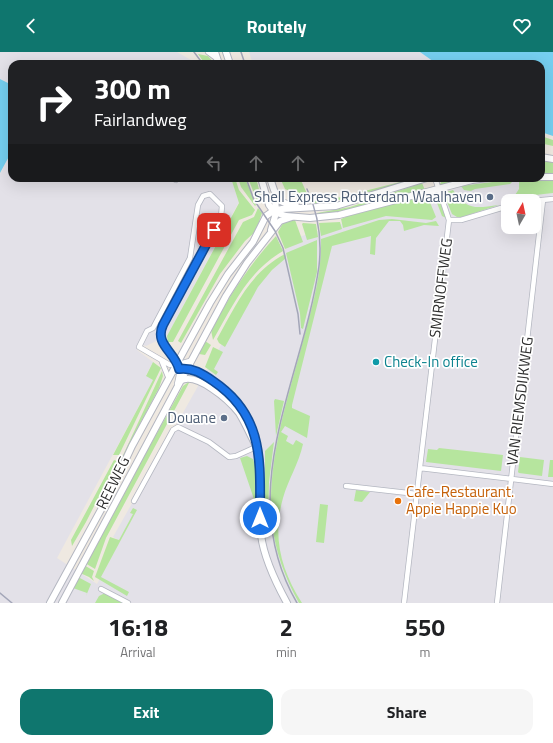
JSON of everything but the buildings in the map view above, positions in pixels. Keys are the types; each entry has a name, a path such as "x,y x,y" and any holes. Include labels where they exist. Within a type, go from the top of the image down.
{"main road":[{"name":"REEWEG","path":"262,182 267,202 262,223"},
{"name":"REEWEG","path":"268,236 276,211 276,198 271,182"},
{"path":"276,211 322,208 342,204 414,182"},
{"path":"267,202 276,211 292,217 315,218 339,215 470,182"},
{"path":"276,198 293,205 322,208"},
{"name":"REEWEG","path":"50,603 109,495 132,446 177,368 181,357 218,290 253,242 266,216 276,211"},
{"name":"REEWEG","path":"62,603 116,499 232,284 268,236 284,218 292,217"},
{"path":"192,360 201,373"},
{"path":"177,368 187,368 201,373 226,391 240,405 255,434 259,460 261,536 276,580 287,603"},
{"path":"178,383 186,378 194,379 225,399 238,413 256,447"}],"street":[{"path":"208,52 217,60"},
{"name":"SMIRNOFFWEG","path":"404,603 449,220 435,182"},
{"path":"210,194 222,206 221,217 160,333 162,342 173,357 177,368 162,362 139,347 147,332 153,328 190,258 198,205 203,196 210,194"},
{"path":"543,200 553,199"},
{"name":"VAN RIEMSDIJKWEG","path":"496,603 543,200"},
{"path":"449,220 461,220 501,208"},
{"path":"173,357 181,357"},
{"path":"177,368 192,360"},
{"path":"162,362 167,370 169,380"},
{"name":"REEWEG","path":"177,368 178,383"},
{"name":"REEWEG","path":"134,501 175,428 178,427 185,429 214,445 229,457 234,457 256,447"},
{"path":"420,468 553,484"},
{"path":"346,486 417,494"},
{"path":"101,589 128,603"}],"shaded area":[{"path":"0,52 177,52 191,60 8,60 8,83 0,79"},
{"path":"249,52 430,52 442,60 252,60"},
{"path":"8,159 8,182 232,182 239,202 167,336 146,346 137,344 137,350 153,362 146,375 153,380 57,558 97,584 120,541 113,537 242,308 258,284 281,261 289,240 470,184 493,182 545,182 545,180 553,180 553,603 0,603 0,174"}],"green space":[{"path":"198,54 208,56 212,60 202,60"},
{"path":"545,137 553,140 553,146 545,144"},
{"path":"545,160 553,161 553,175 545,174"},
{"path":"545,180 553,180 553,193 516,194 519,189 519,182 545,182"},
{"path":"232,182 236,182 239,190 255,210 252,215 239,220 173,342 168,342 167,336 239,203"},
{"path":"239,182 247,182 256,205 255,206 241,187"},
{"path":"250,182 257,182 261,197 258,198 257,201"},
{"path":"282,182 302,182 308,196 301,196 285,189"},
{"path":"402,182 376,191 347,198 315,204 314,201 337,198"},
{"path":"441,182 452,182 444,185 440,184"},
{"path":"492,182 512,182 510,184 475,189 471,191 464,190 461,186"},
{"path":"422,183 425,190 349,211 317,215 317,213 350,207"},
{"path":"453,190 463,202 468,205 484,207 499,205 462,217 457,217 452,214 445,197 447,192"},
{"path":"427,195 436,217 432,220 386,216 343,228 341,219 348,216"},
{"path":"434,195 440,200 446,218 442,216"},
{"path":"258,208 262,213 256,231 245,241 220,274 181,343 178,341 243,222 254,217"},
{"path":"392,219 426,223 436,221 439,226 424,225 404,231 403,225 400,221 389,221 376,238 375,255 370,254 371,236 332,246 292,405 292,408 310,416 307,438 285,426 281,432 288,436 286,441 293,445 296,440 303,444 283,498 278,526 280,553 289,578 302,603 299,603 285,574 273,533 271,500 272,477 275,454 285,408 316,290 320,265 321,239 379,220"},
{"path":"295,220 303,242 285,249 278,232 283,223"},
{"path":"340,222 342,229 321,236 319,223"},
{"path":"302,224 316,224 318,237 307,240"},
{"path":"276,236 283,251 270,259 250,279 234,302 213,340 211,330 225,305 240,281"},
{"path":"317,240 317,272 303,329 301,328 300,313 286,253"},
{"path":"285,254 286,258 272,270 258,287 225,347 219,343 217,339 237,303 253,280 262,270"},
{"path":"205,341 211,345 205,355 199,354"},
{"path":"213,347 223,352 214,369 218,372 216,375 205,367"},
{"path":"153,362 161,368 119,455 113,455 153,380 146,376"},
{"path":"162,371 163,376 159,388 126,450 106,492"},
{"path":"190,381 106,538 95,569 85,563 183,386"},
{"path":"275,399 284,401 276,436 274,401"},
{"path":"274,442 269,482 268,526 265,526 265,451"},
{"path":"439,448 503,455 501,471 426,462 428,449 437,450"},
{"path":"247,456 253,459 255,465 256,505 240,458"},
{"path":"520,457 544,460 542,476 519,473"},
{"path":"114,460 117,461 72,546 71,540"},
{"path":"550,460 553,460 553,477 548,477"},
{"path":"356,490 370,492 362,502 354,501"},
{"path":"320,504 328,505 324,543 316,542"},
{"path":"133,508 137,510 101,577 129,592 127,596 95,577 110,537 119,540 133,514 130,513"},
{"path":"84,565 94,571 92,577 94,581 80,573"},
{"path":"78,577 91,584 86,596 87,593 73,588"},
{"path":"105,593 123,603 95,603 99,596"}],"water":[{"path":"420,52 553,52 553,136 545,133 545,60 431,60"},
{"path":"0,79 8,83 8,158 0,173"}],"railway":[{"path":"194,52 200,60"},
{"path":"241,52 244,60"},
{"path":"247,182 254,200 275,231 283,248 298,314 300,334"},
{"path":"297,603 279,561 271,519 271,477 278,435 311,309 319,266 320,246 318,227 314,208 307,189"},
{"path":"0,593 12,603"}],"place":[{"name":"Shell Express Rotterdam Waalhaven","path":"490,197"},
{"name":"Check-In office","path":"376,362"},
{"name":"Douane","path":"224,418"},
{"name":"Cafe-Restaurant. Appie Happie Kuo","path":"398,501"}],"route":[{"path":"214,230 194,270 163,325 160,336 163,344 176,360 179,369 187,368 204,375 235,399 244,410 255,434 258,452 260,518"}]}
